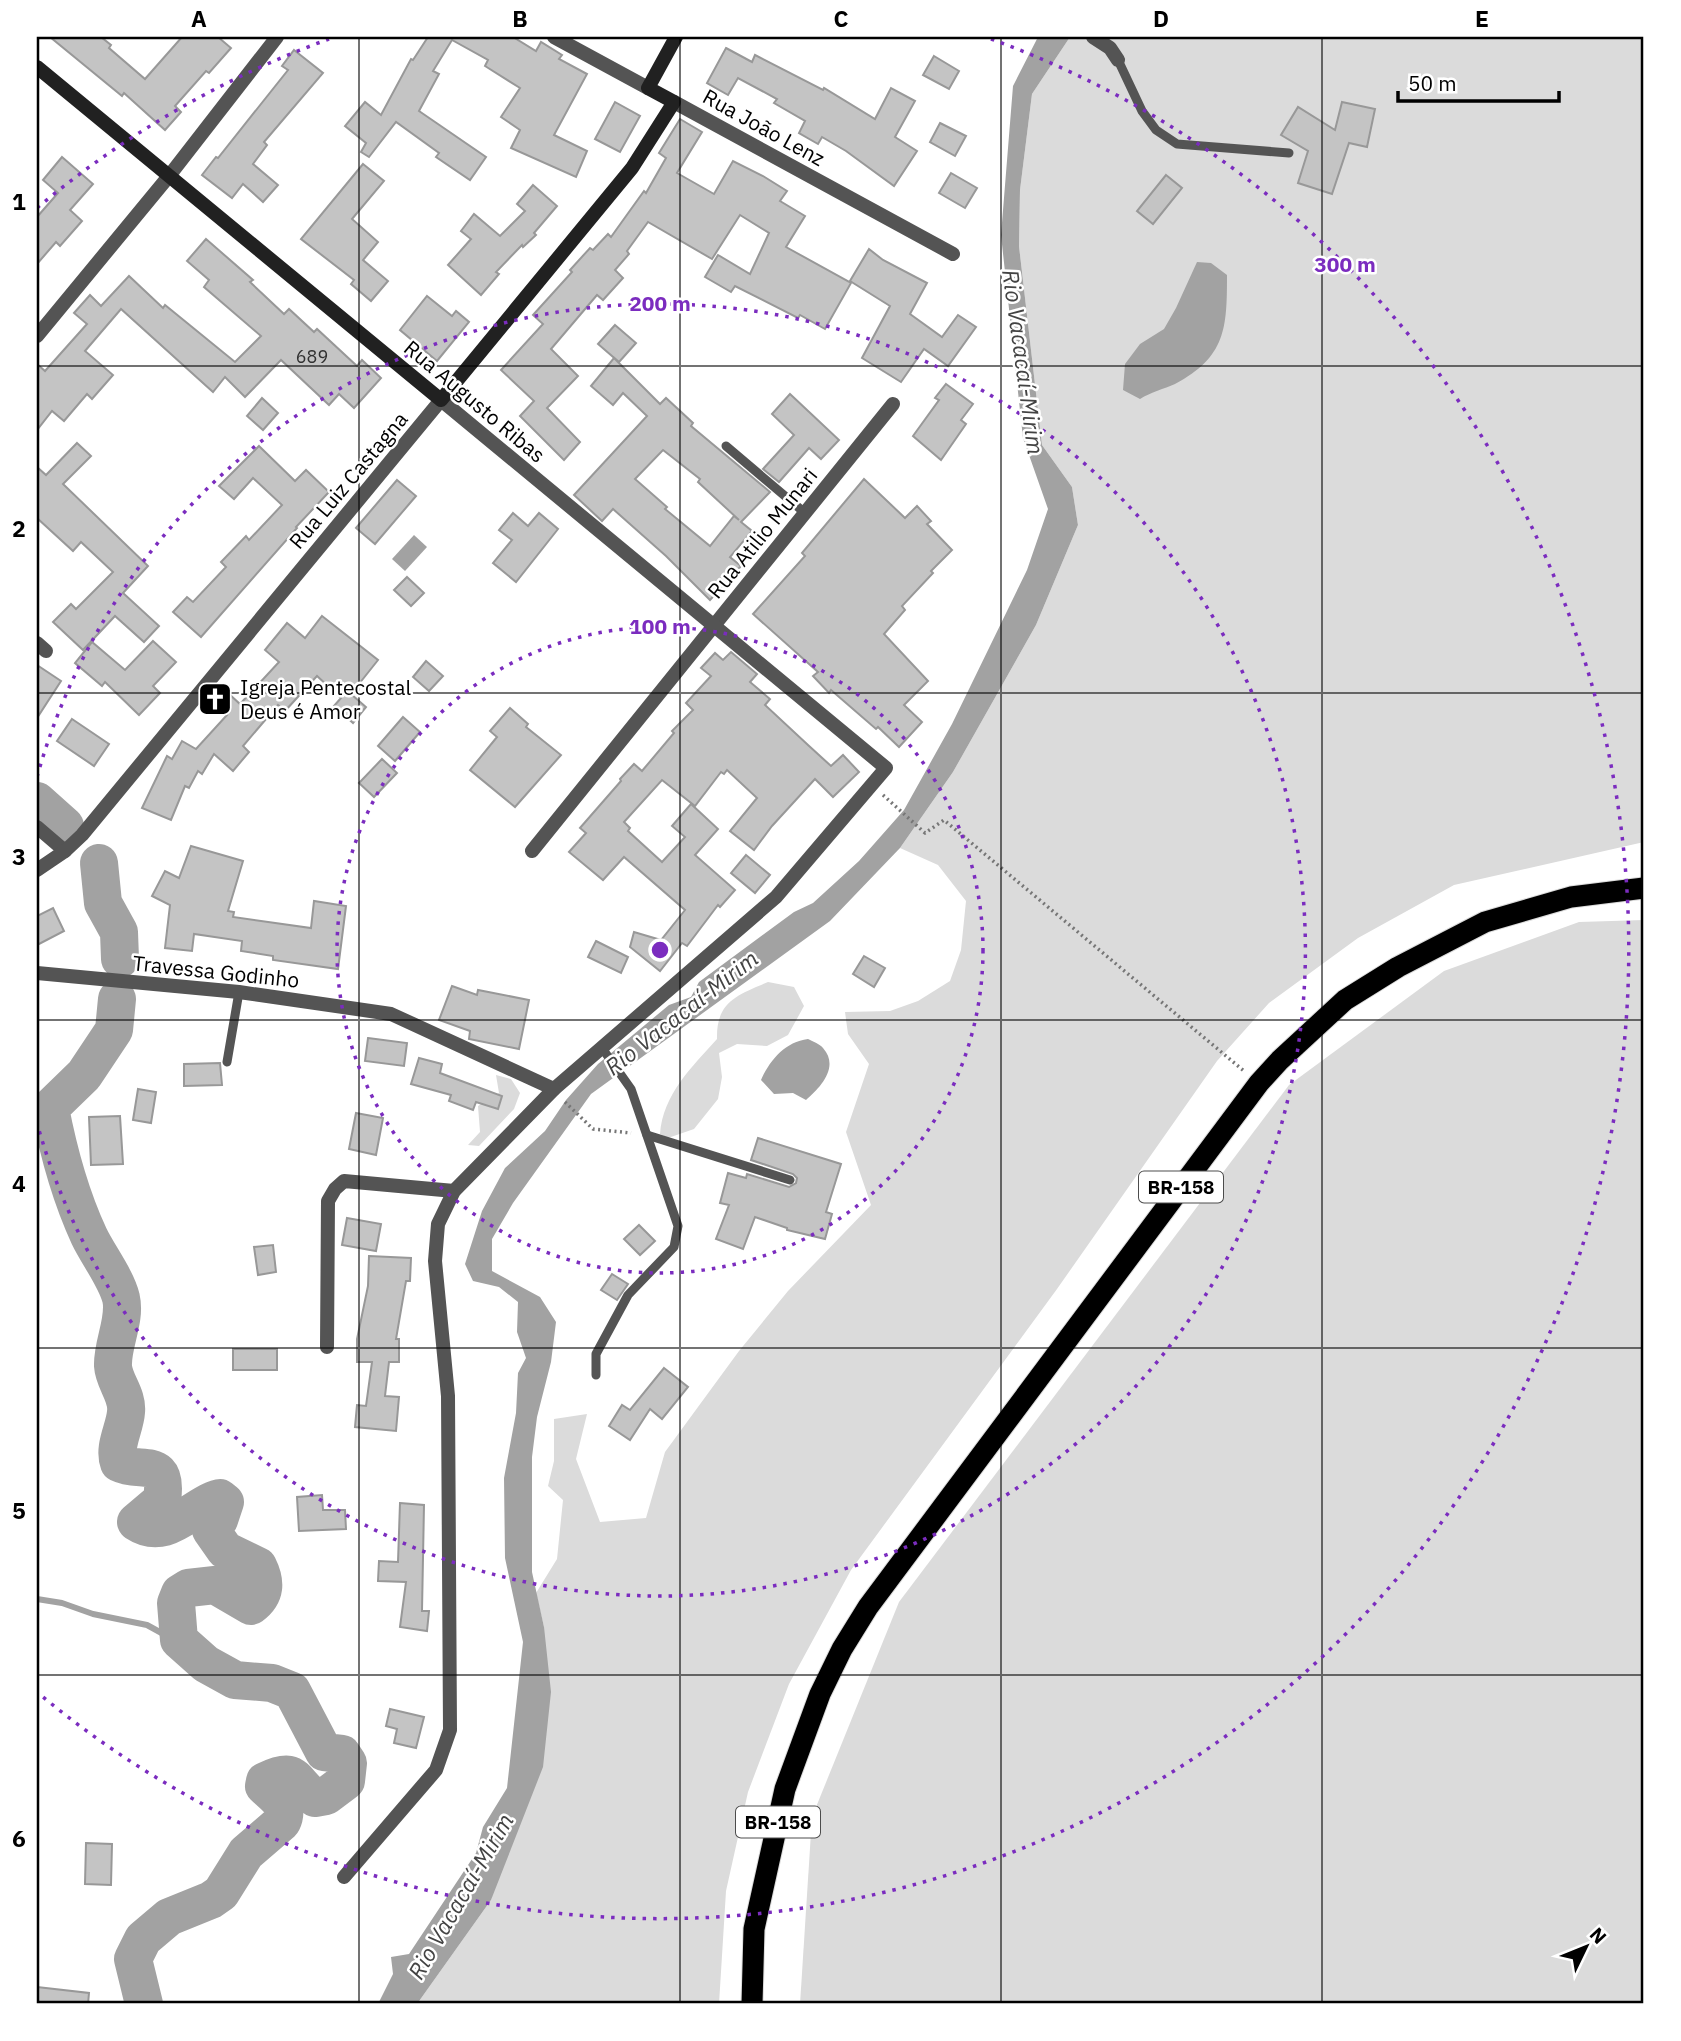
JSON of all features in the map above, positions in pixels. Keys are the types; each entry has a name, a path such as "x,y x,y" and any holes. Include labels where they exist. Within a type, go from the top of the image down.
{"highway":[{"name":"BR-158","path":"752,2004 754,1929 785,1789 820,1694 842,1648 876,1596 1259,1083 1345,1000 1398,967 1485,922 1571,897 1644,888"}],"street":[{"path":"37,336 169,176 277,37"},
{"name":"Rua João Lenz","path":"554,37 953,254"},
{"path":"648,88 676,37"},
{"path":"1093,37 1110,48 1118,60"},
{"name":"Rua Augusto Ribas","path":"37,67 886,768 776,897 602,1048"},
{"name":"Rua Luiz Castagna","path":"37,870 65,851 82,835 632,168 674,102"},
{"name":"Rua Atilio Munari","path":"532,851 892,404"},
{"path":"37,827 65,851"},
{"name":"Travessa Godinho","path":"37,974 239,992 391,1014 557,1092"},
{"path":"344,1877 436,1770 450,1730 448,1396 435,1261 438,1224 454,1191 602,1048"},
{"path":"327,1347 328,1201 335,1189 344,1181 454,1191"}],"lane":[{"path":"1118,60 1142,111 1156,130 1177,144 1289,153"},
{"path":"726,446 805,513"},
{"path":"227,1062 239,992"},
{"path":"596,1375 596,1354 628,1295 674,1247 678,1226 631,1089 602,1048"},
{"path":"647,1135 790,1180"}],"path":[{"path":"892,803 925,833 944,820 1259,1083"},
{"path":"557,1092 593,1129 647,1135"}],"shaded area":[{"path":"1070,37 1644,37 1644,842 1454,885 1358,938 1269,1003 1217,1061 1057,1289 851,1570 789,1684 748,1792 726,1891 719,2004 417,2004 491,1900 544,1627 536,1593 557,1559 563,1500 548,1486 554,1461 554,1419 587,1414 576,1459 600,1522 646,1518 665,1452 739,1351 788,1291 871,1205 846,1132 869,1064 848,1034 845,1012 890,1011 918,1001 950,981 961,950 966,901 938,865 900,848 953,772 1036,625 1078,525 1072,487 1042,445 1019,246 1020,190 1032,94"},
{"path":"1644,920 1644,2004 800,2004 812,1817 899,1602 1289,1085 1444,971 1579,922"},
{"path":"768,982 794,987 804,1006 788,1035 767,1046 737,1044 719,1053 722,1077 718,1099 694,1129 668,1138 660,1134 667,1106 680,1082 717,1039 720,1016 725,1008 738,996"},
{"path":"496,1075 511,1079 520,1093 514,1109 479,1146 468,1145 480,1132 478,1106 499,1093"}],"water":[{"name":"Rio Vacacaí-Mirim","path":"1038,37 1070,37 1032,94 1020,190 1019,246 1042,445 1072,487 1078,525 1036,625 953,772 900,848 830,921 591,1094 513,1203 492,1239 492,1271 540,1297 556,1322 532,1457 532,1572 544,1627 551,1692 543,1767 491,1900 417,2004 378,2004 393,1974 391,1957 409,1954 476,1853 483,1827 507,1788 523,1642 505,1558 504,1478 516,1413 518,1373 526,1358 517,1332 518,1302 499,1287 473,1281 465,1264 482,1211 505,1168 545,1131 566,1100 598,1064 669,1005 691,997 699,982 794,912 813,903 859,861 904,810 952,724 1027,570 1048,509 1023,438 1001,235 1013,86"},
{"path":"1197,262 1211,263 1227,275 1226,311 1220,339 1214,352 1192,374 1140,399 1123,390 1125,364 1140,344 1164,329"},
{"path":"414,535 427,547 405,571 392,559"},
{"path":"808,1039 822,1047 828,1055 829,1070 826,1077 806,1100 793,1093 774,1094 761,1080 769,1066 785,1048"}],"building":[{"path":"50,37 101,37 111,45 109,48 145,79 182,37 218,37 231,48 175,106 181,112 165,130 124,93 122,96"},
{"path":"428,37 513,37 536,51 541,42 562,55 559,59 587,74 554,135 587,151 576,177 511,148 520,130 501,117 520,88 485,66 488,60 452,40 433,71 439,74 419,111 486,157 470,180 436,157 439,153 396,122 369,157 361,152 366,143 345,126 365,102 381,115 411,59 413,60"},
{"path":"726,48 752,62 755,55 823,90 824,88 875,119 891,88 915,101 895,137 917,151 894,186 822,137 818,144 799,133 805,121 774,103 777,99 738,78 728,95 707,83"},
{"path":"294,50 323,73 264,142 267,145 253,164 278,185 263,202 243,184 232,198 202,175 288,70 282,66"},
{"path":"934,56 959,71 949,89 923,75"},
{"path":"615,102 640,116 620,152 595,139"},
{"path":"1342,102 1375,109 1367,147 1349,143 1332,194 1298,183 1308,151 1281,135 1298,107 1335,130"},
{"path":"680,119 702,132 677,173 714,194 733,161 787,191 780,201 805,216 786,247 851,283 825,329 735,286 731,292 705,277 718,255 750,274 769,233 740,215 712,259 648,222 627,251 629,254 615,270 623,278 603,300 597,295 551,349 578,376 547,408 580,442 564,460 520,416 534,401 501,370 543,324 533,315 590,248 593,250 608,234 611,237 644,191 646,193 666,158 659,153"},
{"path":"940,123 966,136 955,156 930,142"},
{"path":"62,157 93,184 70,210 82,221 60,246 56,242 37,264 37,217 58,193 43,180"},
{"path":"363,164 384,181 352,219 378,242 363,260 388,281 371,301 351,284 354,280 301,239"},
{"path":"951,173 977,188 965,208 939,193"},
{"path":"1166,175 1182,188 1153,224 1137,211"},
{"path":"533,185 557,206 534,233 536,235 523,247 522,245 496,272 499,274 481,295 448,265 471,239 461,231 474,214 500,236 525,211 517,204"},
{"path":"206,239 253,280 250,282 284,314 289,309 314,332 317,329 357,366 362,360 381,378 354,408 339,394 329,405 281,360 245,397 225,377 213,392 121,309 85,351 113,375 92,399 87,394 64,421 52,411 37,430 37,364 45,371 87,324 74,313 90,295 101,306 129,276 163,308 165,305 235,362 261,336 204,287 209,280 187,261"},
{"path":"869,249 883,260 927,283 910,314 942,337 958,315 976,327 948,366 924,349 901,382 862,358 890,306 850,281"},
{"path":"427,296 452,316 456,311 469,322 437,361 400,330"},
{"path":"615,325 636,343 619,362 598,344"},
{"path":"614,358 660,404 666,398 693,423 691,426 770,492 741,522 752,531 730,557 741,566 710,600 613,509 602,521 574,495 647,416 623,393 613,405 591,386","holes":["663,450 700,479 698,482 739,520 734,516 710,546 665,509 667,507 635,479"]},
{"path":"946,384 973,404 961,420 966,424 941,460 913,436 939,400 935,398"},
{"path":"790,394 839,440 821,459 809,448 779,482 763,469 794,435 772,414"},
{"path":"262,398 278,413 263,430 247,416"},
{"path":"77,443 91,456 63,484 148,566 123,593 159,626 144,642 115,616 83,650 53,622 71,604 76,609 113,572 81,542 73,551 37,518 37,467 46,475"},
{"path":"259,446 295,481 306,470 329,492 201,637 173,612 187,597 193,602 226,567 221,562 246,536 249,540 282,505 253,478 234,499 219,486"},
{"path":"864,479 905,518 917,506 931,521 927,524 952,550 902,606 905,610 884,634 928,681 904,705 922,722 899,747 831,690 829,693 813,676 818,672 753,614 805,556 802,553"},
{"path":"397,480 416,496 375,544 356,528"},
{"path":"513,513 528,526 539,513 558,529 516,582 493,563 512,540 499,530"},
{"path":"407,577 424,593 411,606 394,590"},
{"path":"322,616 378,660 351,694 366,707 353,723 334,706 341,698 317,676 285,711 278,705 243,746 249,752 233,771 214,754 202,774 198,771 189,788 185,786 171,820 142,808 167,756 172,759 182,741 196,749 227,715 218,707 229,694 240,704 279,662 265,650 287,623 305,638"},
{"path":"153,641 176,662 153,686 160,693 139,715 105,682 102,686 75,663 92,642 125,670"},
{"path":"731,652 757,674 750,682 770,699 765,705 831,766 843,755 859,772 833,797 815,779 754,850 730,831 757,798 727,770 724,774 721,772 695,806 662,780 624,822 630,828 628,831 662,862 685,837 672,826 691,804 718,829 695,855 735,890 720,907 718,905 687,946 682,943 660,971 630,947 634,932 661,940 685,910 624,857 603,880 569,852 586,833 580,828 620,779 634,764 642,771 674,733 672,731 693,710 686,703 711,676 701,668 715,653 723,660"},
{"path":"426,661 443,676 429,691 413,677"},
{"path":"37,665 61,681 37,718"},
{"path":"510,708 528,724 526,727 561,755 515,807 470,770 497,737 490,731"},
{"path":"403,717 420,732 395,761 378,746"},
{"path":"72,719 109,744 94,766 57,741"},
{"path":"382,759 397,773 374,797 359,783"},
{"path":"191,846 243,861 228,911 234,912 233,917 311,928 314,901 346,906 338,969 273,960 273,956 241,951 242,941 194,934 192,951 165,948 170,905 152,896 165,871 179,878"},
{"path":"746,855 770,875 755,893 731,873"},
{"path":"53,908 64,931 37,945 37,916"},
{"path":"596,941 628,957 621,973 588,957"},
{"path":"864,956 885,968 874,987 853,974"},
{"path":"452,986 477,995 478,990 529,1000 519,1049 469,1039 470,1031 439,1020"},
{"path":"368,1038 407,1043 404,1066 365,1061"},
{"path":"419,1058 442,1064 440,1073 502,1096 498,1109 476,1102 473,1110 449,1101 451,1095 411,1084"},
{"path":"220,1063 222,1085 184,1086 184,1064"},
{"path":"138,1089 156,1092 151,1123 133,1120"},
{"path":"356,1113 383,1118 376,1155 349,1149"},
{"path":"120,1116 123,1164 91,1165 89,1117"},
{"path":"758,1138 841,1164 826,1212 832,1214 825,1239 787,1230 755,1217 743,1249 716,1239 729,1205 720,1203 728,1173 746,1178 747,1174 789,1187 796,1183 797,1178 793,1174 751,1160"},
{"path":"347,1218 381,1224 376,1251 342,1245"},
{"path":"639,1225 655,1241 640,1255 624,1239"},
{"path":"273,1245 276,1272 258,1275 254,1247"},
{"path":"369,1256 411,1258 410,1281 406,1281 396,1339 399,1339 399,1362 389,1362 385,1396 399,1397 396,1431 355,1427 357,1405 366,1406 372,1362 357,1362 357,1339 368,1286"},
{"path":"612,1274 628,1284 617,1300 601,1290"},
{"path":"233,1349 277,1349 277,1370 233,1370"},
{"path":"664,1368 688,1387 662,1419 650,1409 630,1440 609,1426 622,1405 630,1410"},
{"path":"322,1495 323,1510 345,1510 346,1529 299,1531 297,1497"},
{"path":"400,1503 424,1505 422,1611 429,1611 427,1631 400,1627 406,1582 378,1581 379,1561 398,1562"},
{"path":"390,1709 424,1717 416,1748 394,1743 397,1729 386,1726"},
{"path":"86,1843 112,1844 111,1885 85,1884"},
{"path":"37,1987 89,1993 88,2004 37,2004"}],"waterway":[{"path":"37,801 65,826"},
{"path":"99,863 103,903 119,932 120,959"},
{"path":"117,999 114,1030 84,1075 50,1108 76,1205 121,1298 122,1315 113,1366 126,1406 117,1451 119,1463 157,1471 163,1486 162,1500 136,1522 159,1528 179,1520 209,1502 220,1498 225,1502 219,1520 211,1530 225,1550 258,1566 263,1583 262,1593 251,1606 215,1585 188,1588 180,1593 176,1603 179,1640 206,1664 235,1680 272,1683 292,1691 324,1752 342,1754 348,1763 346,1781 326,1796 315,1798 289,1775 276,1776 265,1781 264,1786 283,1806 282,1822 246,1853 221,1893 211,1900 169,1917 143,1939 133,1959 144,2004"},
{"path":"37,1599 147,1625 187,1647"}],"place":[{"name":"Igreja Pentecostal Deus é Amor","path":"215,699"}]}
